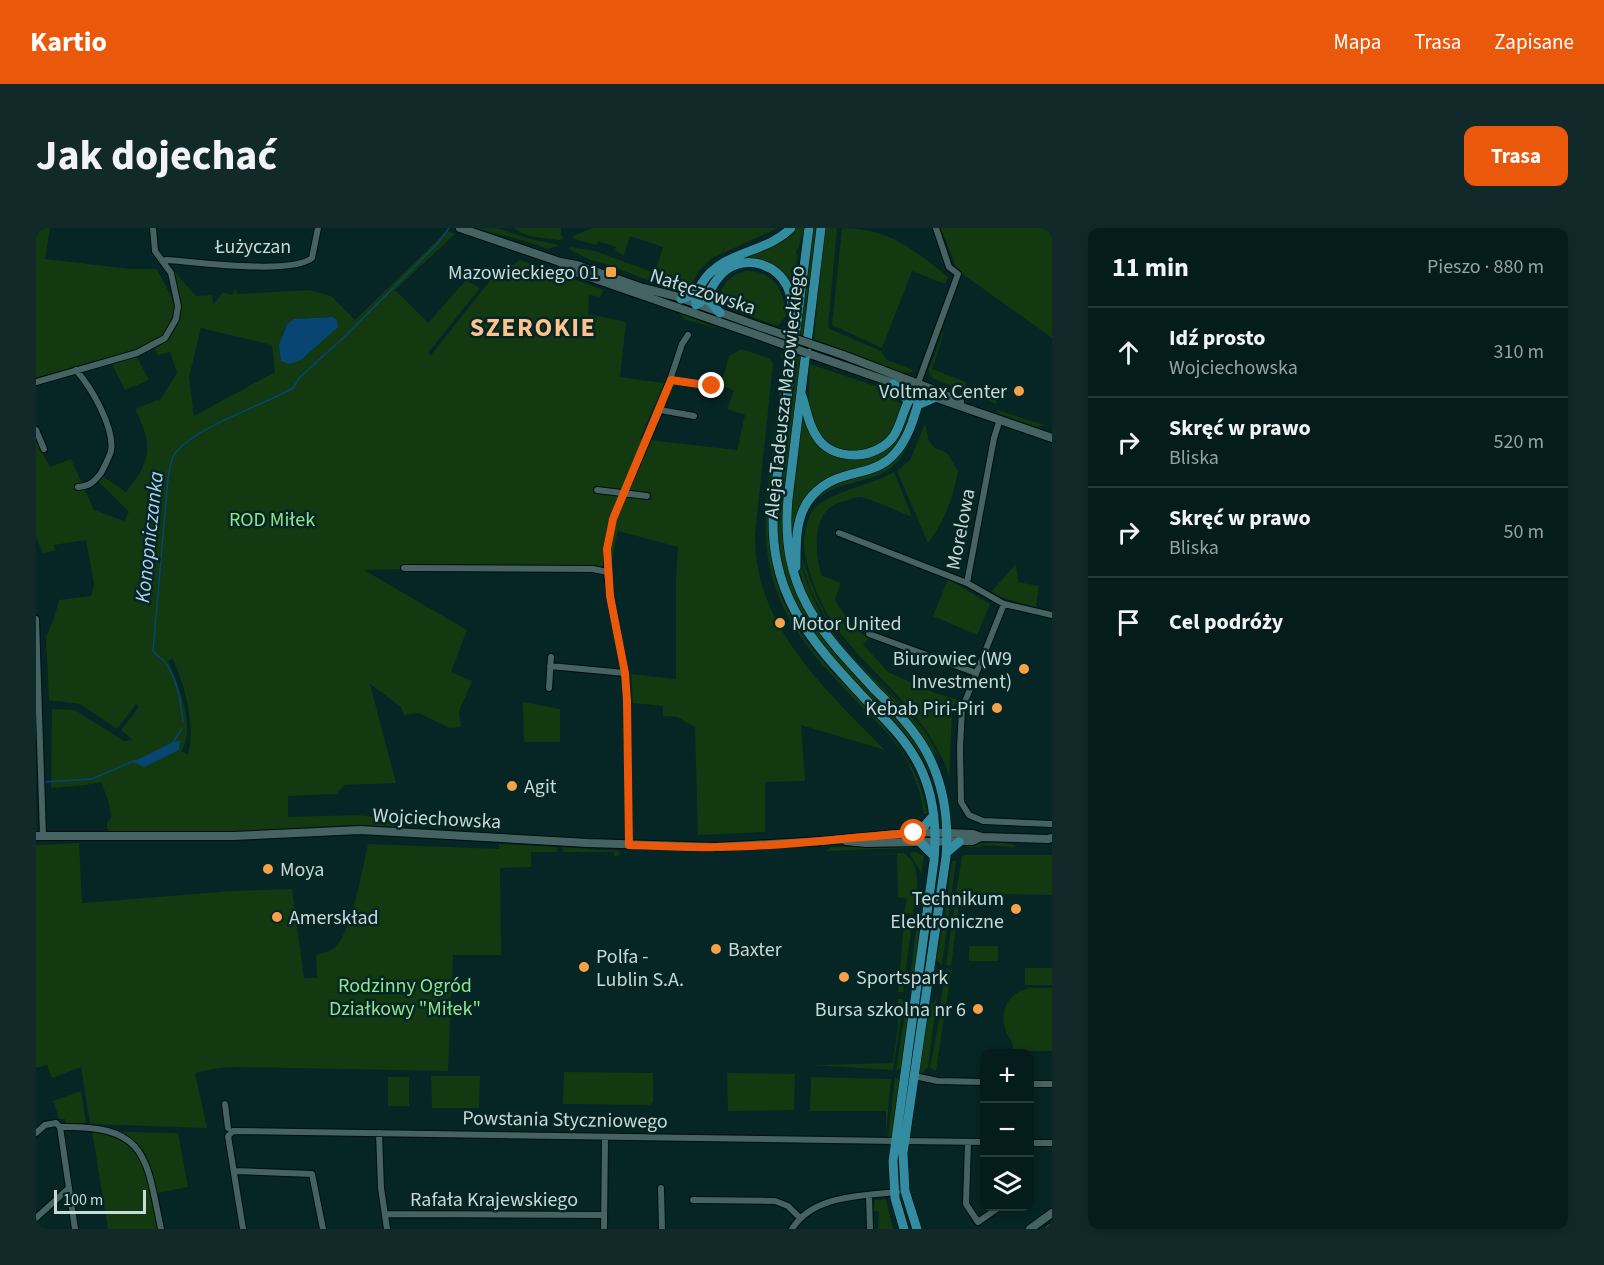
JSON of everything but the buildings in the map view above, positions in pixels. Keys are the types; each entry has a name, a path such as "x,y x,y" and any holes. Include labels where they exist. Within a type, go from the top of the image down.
{"main road":[{"path":"695,309 696,293 706,278 720,264 775,239 790,228"},
{"name":"Aleja Tadeusza Mazowieckiego","path":"809,228 773,515 774,541 780,575 793,609 813,641 893,727 911,751 924,777 934,815 934,856 900,1141"},
{"name":"Aleja Tadeusza Mazowieckiego","path":"821,228 787,516 788,548 795,579 806,605 821,630 904,719 925,749 942,791 946,812 946,853 929,983 914,1076 900,1141"},
{"path":"695,309 707,298 714,282 732,267 750,263 764,265 779,275 787,286 796,332"},
{"path":"681,299 696,293"},
{"path":"707,298 720,314"},
{"path":"893,384 908,401"},
{"path":"801,391 809,423 818,438 831,449 849,455 866,454 887,443 897,430 908,401 917,387"},
{"path":"795,579 797,531 809,500 828,483 874,469 889,460 905,439 918,405 917,387"},
{"path":"918,405 934,398"},
{"path":"934,815 919,836 934,856"},
{"path":"946,853 959,842"},
{"path":"900,1141 905,1191 917,1229"},
{"path":"900,1141 893,1161 894,1192 904,1229"}],"street":[{"path":"36,382 137,353 165,338 176,319 178,306 171,273 155,251 153,228"},
{"name":"Łużyczan","path":"162,261 258,266 300,263 312,258 318,228"},
{"name":"Nałęczowska","path":"460,228 681,299 695,309 720,314 841,365 893,384 937,391 968,407"},
{"path":"917,387 958,274 949,267 936,228"},
{"name":"Nałęczowska","path":"560,262 575,272 695,309 760,332 843,355 917,387 934,398 968,407 1052,438"},
{"path":"629,845 625,673 607,572 607,549 610,530 624,493 660,410 682,344 688,335"},
{"path":"76,370 96,398 110,438 111,451 104,467 92,484 78,487"},
{"path":"671,380 712,386"},
{"path":"660,410 694,416"},
{"name":"Morelowa","path":"839,533 967,583 994,438 1000,419"},
{"path":"36,430 44,449"},
{"path":"597,490 647,496"},
{"path":"404,567 593,569 607,572"},
{"path":"967,583 1004,604 1052,615"},
{"path":"1004,604 961,717 959,793 962,806 972,818 983,821 1052,824"},
{"path":"36,619 37,704 42,788 40,836"},
{"path":"869,634 976,673"},
{"path":"549,688 551,657"},
{"path":"550,666 625,673"},
{"name":"Wojciechowska","path":"40,836 234,836 360,830 716,848 973,834 981,837 1051,839"},
{"name":"Wojciechowska","path":"947,837 959,842 973,842 981,837"},
{"path":"914,1076 938,1081 980,1082"},
{"path":"1034,1084 1052,1084"},
{"path":"225,1104 231,1130 228,1136 243,1229"},
{"path":"36,1133 49,1123 56,1123 60,1127 75,1229"},
{"path":"60,1127 100,1129 123,1137 133,1144 144,1158 149,1170 161,1229"},
{"name":"Powstania Styczniowego","path":"231,1130 980,1142"},
{"path":"379,1133 381,1188 387,1229"},
{"path":"604,1229 605,1137"},
{"path":"968,1142 966,1204 978,1222 994,1211"},
{"path":"1034,1143 1052,1143"},
{"path":"234,1171 312,1174 323,1229"},
{"path":"36,1218 69,1188"},
{"path":"661,1188 662,1229"},
{"path":"792,1229 800,1218 822,1204 905,1191"},
{"path":"870,1195 870,1229"},
{"path":"693,1200 775,1201 788,1206 800,1218"},
{"path":"1030,1229 1052,1213"},
{"name":"Rafała Krajewskiego","path":"385,1214 604,1215"}],"green space":[{"path":"36,228 50,228 45,259 131,269 157,269 172,298 175,310 160,338 138,349 36,380"},
{"path":"475,228 497,228 530,239 560,245 548,249"},
{"path":"514,228 561,228 561,235 564,237 560,240 535,237"},
{"path":"592,228 778,228 712,258 699,271 691,284 677,289 590,260 569,249 570,247 595,251 655,273 663,247 630,236 624,255 615,251 616,247 598,241 597,245 574,239 573,236"},
{"path":"796,228 804,228 796,254 798,255 792,288 787,279 744,260 705,291 703,290 719,269 788,235"},
{"path":"812,228 817,228 784,504 784,536 788,563 805,609 818,629 852,670 898,718 920,748 934,779 943,813 940,813 933,780 920,754 899,727 836,660 808,626 793,598 783,567 778,519 779,503"},
{"path":"826,228 837,228 828,327 881,351 887,360 913,370 912,372 901,373 814,339"},
{"path":"842,228 873,232 900,242 948,277 945,284 912,271 882,348 832,325"},
{"path":"939,228 1052,228 1052,338 957,270"},
{"name":"ROD Miłek","path":"447,231 455,234 395,290 428,323 466,280 480,288 428,353 431,355 497,272 520,260 604,290 600,297 589,295 588,314 626,322 620,377 664,383 640,439 737,450 745,415 727,409 734,391 721,385 729,356 742,349 771,359 773,364 755,535 758,568 767,599 780,627 818,680 885,750 801,725 805,781 765,782 765,832 698,835 695,727 677,717 663,716 663,706 633,703 631,674 676,679 678,547 618,531 610,568 591,565 364,570 467,630 451,672 472,681 459,711 461,727 450,728 418,713 404,715 401,707 370,684 396,783 345,785 336,794 288,796 288,817 358,815 393,820 398,827 353,825 236,832 109,831 107,822 111,818 109,803 101,782 51,788 52,709 75,710 124,741 133,740 121,730 139,707 136,704 117,729 80,704 49,700 46,637 59,600 91,596 94,584 86,540 54,545 55,551 43,553 36,538 36,441 50,467 71,459 94,510 124,521 129,512 98,481 101,475 126,492 135,481 145,461 147,443 135,409 159,401 177,373 170,352 158,355 154,349 165,341 178,324 180,305 174,271 196,296 212,295 213,305 223,292 232,295 236,289 238,294 309,290 331,296 355,320","holes":["333,317 338,326 301,360 282,335 287,324 294,319","201,328 272,345 275,372 194,416 189,377","173,659 188,706 191,731 188,755 181,751 185,741 187,718 168,661"]},
{"path":"746,271 764,274 776,284 783,299 786,316 778,326 729,309 721,301 722,298 719,297 726,283 732,277"},
{"path":"679,313 722,330 684,319"},
{"path":"943,332 932,369 966,382 965,385 997,396 996,404 932,378 929,369"},
{"path":"780,353 786,356 769,511 770,549 778,588 802,635 821,660 865,706 905,755 919,782 927,814 924,814 916,783 903,754 809,648 788,616 773,580 767,549 766,517 783,363"},
{"path":"137,357 149,380 125,390 112,364"},
{"path":"810,364 884,389 897,398 896,400 902,405 901,409 894,427 886,438 860,451 840,449 824,440 814,424 809,407"},
{"path":"910,408 912,409 898,445 880,462 837,476 795,520 792,539 790,522 802,411 829,452 877,454"},
{"path":"997,410 1047,426 1034,426 997,413"},
{"path":"922,412 907,448 892,467 871,478 837,488 817,499 802,524 799,549 807,583 829,627 851,655 922,730 937,760 907,718 832,636 817,614 806,591 799,567 798,541 799,534 804,515 811,503 827,488 869,473 890,462 903,448"},
{"path":"925,424 929,441 935,448 947,453 958,471 948,509 928,543 897,471 910,460"},
{"path":"894,472 912,517 859,497 834,505 820,521 817,542 819,565 821,575 841,583 835,599 854,627 870,638 863,644 888,672 935,693 958,700 952,715 949,777 939,752 920,721 858,654 830,618 817,593 805,554 805,532 814,509 834,496"},
{"path":"801,556 819,600 832,626 807,580"},
{"path":"1016,564 1018,582 1039,586 1036,607 1006,599 991,592"},
{"path":"948,579 990,604 977,635 933,616"},
{"path":"861,662 896,698 921,726 940,759 910,714"},
{"path":"523,702 560,709 560,742 524,742"},
{"path":"996,842 1015,845 1015,847 982,845 981,847 966,847 966,845"},
{"name":"Rodzinny Ogród Działkowy \"Miłek\"","path":"79,843 82,903 233,891 292,889 304,978 317,978 316,955 334,948 346,930 368,844 499,849 499,844 557,847 558,852 531,852 531,867 500,868 501,955 453,955 448,1071 235,1067 195,1073 207,1128 90,1124 81,1067 52,1078 47,1065 36,1068 36,845"},
{"path":"912,846 911,848 826,851 831,847"},
{"path":"562,847 617,851 621,853 614,856 614,852 563,852"},
{"path":"911,852 924,856 921,873 910,854"},
{"path":"904,853 910,859 916,873 917,889 913,914 904,913 907,899 898,897 897,854 825,857"},
{"path":"1052,855 1052,895 956,893 962,856"},
{"path":"952,861 956,861 942,965 936,960"},
{"path":"956,897 960,897 951,966 946,965"},
{"path":"904,922 912,922 903,992 898,992"},
{"path":"917,922 921,927 914,979 910,978"},
{"path":"969,946 998,946 998,961 969,961"},
{"path":"1025,968 1052,968 1052,985 1025,985"},
{"path":"946,969 951,970 946,1008 940,1005"},
{"path":"1052,988 1052,1051 1013,1049 1006,1032 1005,1007 1012,997 1023,990"},
{"path":"937,998 928,1067 921,1074 919,1071 928,1009"},
{"path":"898,999 903,999 903,1004 893,1070 811,1065 893,1063 898,1026"},
{"path":"906,1006 910,1008 903,1065 901,1069 896,1070"},
{"path":"941,1010 945,1011 936,1071 930,1068"},
{"path":"564,1072 653,1073 653,1102 650,1105 563,1104"},
{"path":"727,1073 795,1074 794,1110 728,1111"},
{"path":"431,1076 480,1076 479,1108 432,1108"},
{"path":"388,1077 409,1077 409,1106 388,1106"},
{"path":"811,1077 891,1079 886,1135 886,1111 810,1111"},
{"path":"895,1077 900,1081 893,1134 888,1137"},
{"path":"81,1091 86,1123 66,1124 65,1119 59,1119 54,1102 50,1102"},
{"path":"92,1131 178,1133 188,1187 157,1193 165,1229 108,1229"},
{"path":"886,1199 893,1229 878,1229 879,1211 873,1211 875,1200"}],"water":[{"path":"333,317 337,320 338,327 301,360 289,364 281,361 279,345 287,324 294,319"},
{"path":"180,741 179,750 144,767 133,762 173,742"}],"waterway":[{"name":"Konopniczanka","path":"183,722 174,679 166,663 153,651 168,478 174,455 183,445 211,427 293,388 300,377 342,339 437,244 449,228"},
{"name":"Konopniczanka","path":"173,742 182,729"},
{"name":"Konopniczanka","path":"43,782 92,779 136,760"}],"place":[{"name":"Mazowieckiego 01","path":"611,272"},
{"name":"Voltmax Center","path":"1019,391"},
{"name":"Motor United","path":"780,623"},
{"name":"Biurowiec (W9 Investment)","path":"1024,669"},
{"name":"Kebab Piri-Piri","path":"997,708"},
{"name":"Agit","path":"512,786"},
{"name":"Moya","path":"268,869"},
{"name":"Technikum Elektroniczne","path":"1016,909"},
{"name":"Amerskład","path":"277,917"},
{"name":"Baxter","path":"716,949"},
{"name":"Polfa - Lublin S.A.","path":"584,967"},
{"name":"Sportspark","path":"844,977"},
{"name":"Bursa szkolna nr 6","path":"978,1009"}],"district":[{"name":"SZEROKIE","path":"533,327"}],"route":[{"path":"712,386 671,380 610,530 607,572 625,673 627,701 629,845 716,848 914,833"}]}
